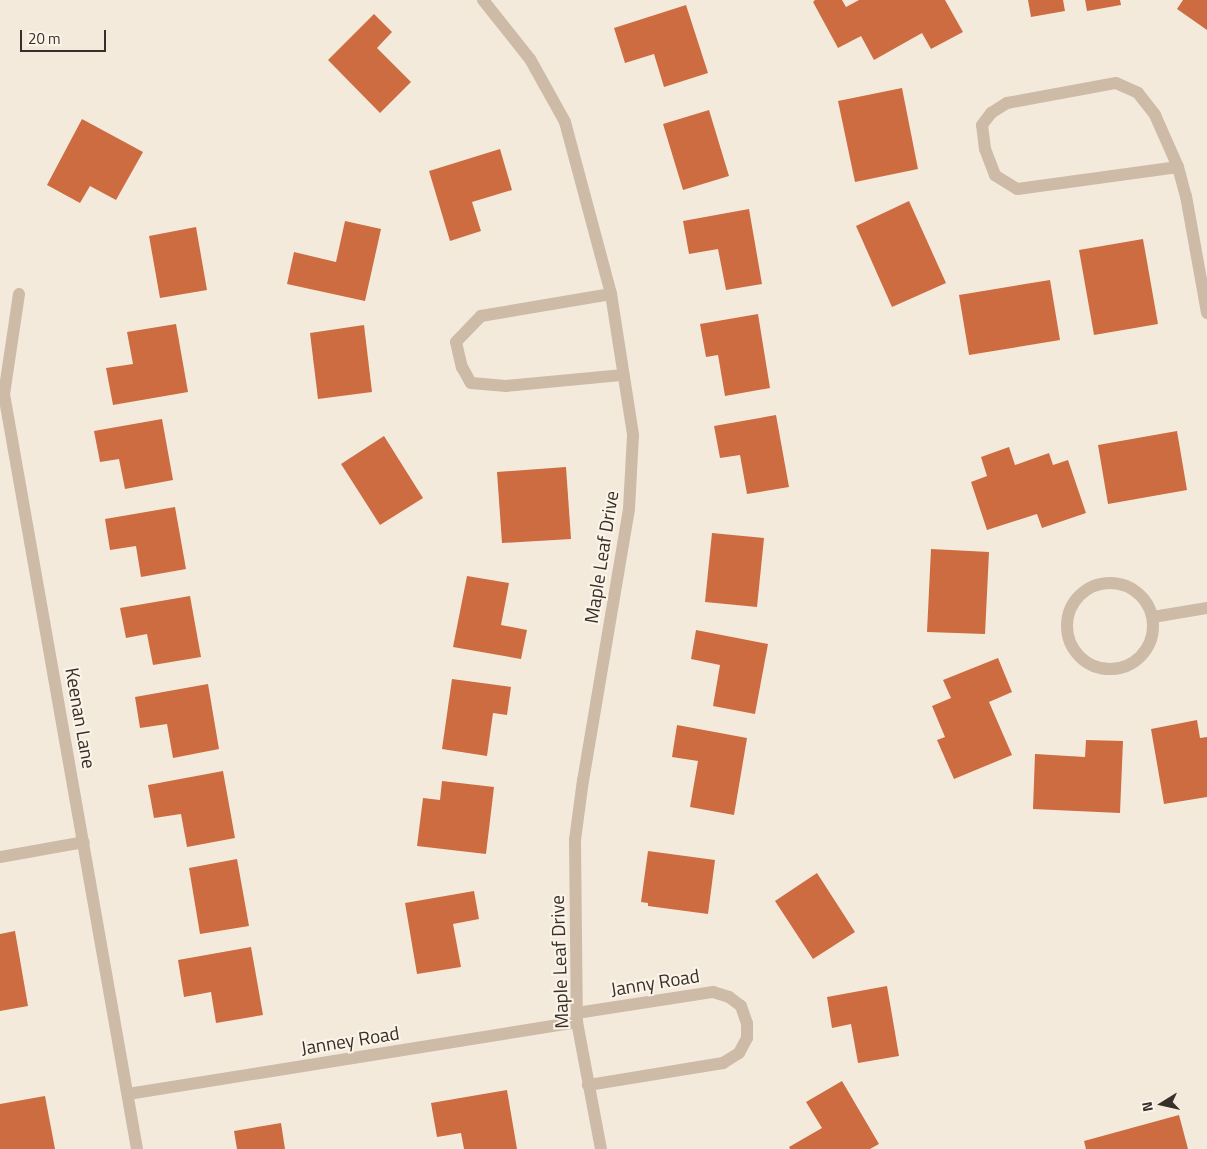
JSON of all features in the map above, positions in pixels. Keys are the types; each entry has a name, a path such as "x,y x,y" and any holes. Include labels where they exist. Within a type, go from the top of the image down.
{"street":[{"name":"Maple Leaf Drive","path":"483,0 530,59 565,122 611,294 633,434 629,509 583,780 575,840 577,1017 601,1149"},
{"path":"1178,168 1017,189 995,175 985,149 982,125 990,113 1007,103 1116,84 1138,93 1155,116 1178,168 1186,196 1207,313"},
{"name":"Keenan Lane","path":"19,294 4,394 137,1149"},
{"path":"611,294 481,316 456,342 462,367 471,383 506,386 624,376"},
{"path":"1109,582 1124,584 1137,591 1148,603 1153,617 1154,631 1150,644 1143,655 1132,664 1119,669 1099,668 1081,658 1072,648 1067,635 1067,619 1072,605 1082,593 1094,585 1109,582"},
{"path":"1153,617 1207,608"},
{"path":"0,857 84,842"},
{"name":"Janny Road","path":"577,1017 713,992 729,997 740,1006 747,1023 747,1038 738,1053 723,1063 588,1085"},
{"name":"Janney Road","path":"128,1094 577,1017"}],"building":[{"path":"815,0 842,0 846,7 859,0 945,0 963,32 931,49 922,33 874,60 861,36 838,48 813,2"},
{"path":"1028,0 1063,0 1065,11 1031,17"},
{"path":"1085,0 1120,0 1121,5 1087,11"},
{"path":"1183,0 1207,0 1207,30 1177,9"},
{"path":"686,5 708,73 664,87 654,54 625,63 614,28"},
{"path":"374,14 392,32 377,48 411,82 380,113 328,60"},
{"path":"902,88 918,169 855,182 838,101"},
{"path":"709,110 729,176 683,190 663,124"},
{"path":"82,119 143,152 116,200 90,186 80,203 47,185"},
{"path":"500,149 512,190 472,202 481,231 450,241 429,171"},
{"path":"909,201 946,283 892,307 856,226"},
{"path":"749,209 762,284 726,290 718,249 689,254 683,221"},
{"path":"345,221 381,229 365,301 287,284 294,252 336,262"},
{"path":"196,227 207,290 160,298 149,236"},
{"path":"1143,239 1158,324 1094,335 1079,250"},
{"path":"1050,280 1060,340 969,355 959,295"},
{"path":"758,314 770,388 725,396 718,355 706,357 700,324"},
{"path":"176,324 188,392 113,405 106,368 133,364 127,332"},
{"path":"364,325 372,392 318,399 310,333"},
{"path":"776,415 789,487 747,494 740,455 720,458 714,426"},
{"path":"162,419 173,480 125,489 119,459 100,462 94,431"},
{"path":"1177,431 1187,490 1108,504 1098,445"},
{"path":"384,436 423,498 380,525 341,464"},
{"path":"1009,447 1015,465 1049,453 1053,465 1068,460 1086,513 1042,528 1037,514 987,530 971,482 987,476 981,457"},
{"path":"566,467 571,539 502,543 497,472"},
{"path":"175,507 186,569 141,577 136,546 110,550 105,519"},
{"path":"712,533 764,538 757,607 705,602"},
{"path":"931,549 989,552 985,634 927,632"},
{"path":"467,576 509,583 501,625 527,630 521,659 453,647"},
{"path":"190,596 201,657 153,665 147,634 126,638 120,608"},
{"path":"696,630 768,644 755,714 713,706 720,665 691,659"},
{"path":"998,658 1012,692 989,702 1012,755 954,779 937,740 945,737 932,706 951,698 943,680"},
{"path":"452,679 511,687 507,715 493,713 487,756 442,749"},
{"path":"208,684 219,749 173,758 167,724 140,728 135,697"},
{"path":"1197,720 1200,738 1207,737 1207,797 1164,804 1151,729"},
{"path":"677,725 747,738 734,815 690,807 698,761 672,757"},
{"path":"1086,740 1123,741 1120,813 1033,809 1035,754 1085,757"},
{"path":"223,771 235,838 187,847 181,814 154,818 148,785"},
{"path":"442,781 494,787 486,854 417,846 423,798 440,800"},
{"path":"648,851 715,860 708,914 648,906 648,903 641,902"},
{"path":"237,859 249,926 200,934 189,868"},
{"path":"817,873 855,932 813,959 775,901"},
{"path":"474,891 479,919 453,924 461,967 417,974 405,903"},
{"path":"15,931 28,1006 0,1011 0,934"},
{"path":"251,947 263,1015 216,1023 211,992 184,997 178,960"},
{"path":"887,986 899,1056 858,1063 851,1024 832,1028 827,997"},
{"path":"842,1081 879,1144 870,1149 790,1149 789,1147 822,1128 806,1102"},
{"path":"507,1090 517,1149 464,1149 461,1133 437,1137 431,1103"},
{"path":"45,1096 55,1149 0,1149 0,1104"},
{"path":"1179,1115 1188,1149 1086,1149 1084,1141"},
{"path":"281,1123 285,1149 237,1149 234,1131"}]}
